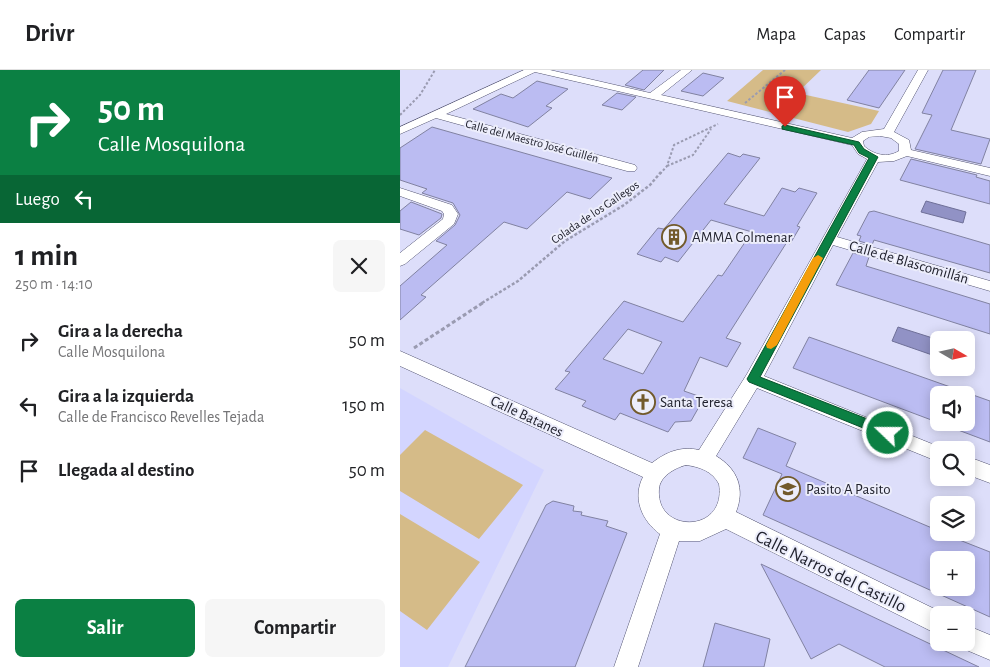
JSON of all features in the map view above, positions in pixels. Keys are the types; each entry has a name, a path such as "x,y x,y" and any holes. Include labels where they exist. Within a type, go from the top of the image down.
{"street":[{"path":"400,131 433,114 532,70"},
{"path":"538,70 654,95 857,144 862,151 874,157 889,158 905,152 990,172"},
{"path":"654,95 687,70"},
{"path":"887,134 923,70"},
{"name":"Calle del Maestro José Guillén","path":"433,114 631,168"},
{"path":"857,144 857,140 866,134 887,134 905,144 905,152"},
{"path":"704,459 753,379 828,238 874,157"},
{"path":"400,192 447,208 451,214 449,221 400,261"},
{"name":"Calle de Blascomillán","path":"828,238 990,286"},
{"name":"Calle Batanes","path":"403,355 632,464 655,473"},
{"path":"753,379 930,450"},
{"path":"686,456 704,459 719,468 729,483 731,501 723,517 709,529 691,534 672,530 657,520 648,505 648,488 655,473 668,462 686,456"},
{"path":"975,468 990,474"},
{"name":"Calle Narros del Castillo","path":"723,517 930,619"},
{"path":"626,667 672,530"},
{"path":"975,641 990,648"}],"path":[{"path":"400,115 420,96 435,70"},
{"name":"Colada de los Gallegos","path":"403,355 460,316 518,281 565,241 624,205 650,185 667,166 674,146 688,137 711,128 731,115 785,70"},
{"path":"667,166 693,155 711,128"}],"shaded area":[{"path":"763,70 821,70 797,93 879,111 871,124 848,132 727,101"},
{"path":"926,201 966,212 963,223 921,212"},
{"path":"898,327 930,337 930,354 892,341"},
{"path":"400,388 544,470 448,667 400,667"},
{"path":"425,430 523,485 479,539 400,491 400,455"},
{"path":"400,514 480,562 427,630 400,611"}],"building":[{"path":"643,70 664,70 644,90 625,85"},
{"path":"869,70 905,70 879,108 847,100"},
{"path":"943,70 976,70 951,130 990,139 981,164 915,149 932,115 922,113"},
{"path":"703,73 724,78 703,96 681,91"},
{"path":"537,81 568,89 546,106 552,108 528,127 473,109 501,94 513,98"},
{"path":"617,93 636,97 622,110 602,105"},
{"path":"432,127 612,178 590,199 567,192 527,229 504,222 421,295 426,297 400,320 400,286 447,245 436,241 455,225 460,215 453,203 422,193 427,189 400,180 400,148"},
{"path":"728,153 740,157 743,154 760,158 724,204 764,216 782,188 795,192 799,188 817,193 797,226 800,227 790,244 787,242 726,338 741,343 727,367 700,357 684,391 704,398 691,421 675,422 668,432 620,413 615,420 582,406 586,401 555,389 570,372 565,371 624,301 683,322 718,275 722,276 752,232 711,220 678,262 665,257 661,262 637,254 658,228 664,229","holes":["628,329 662,342 643,374 603,359"]},
{"path":"911,159 977,175 976,177 990,181 990,204 900,180"},
{"path":"411,202 442,214 441,218 419,235 400,229 400,211"},
{"path":"874,211 990,245 990,273 874,240 872,245 859,241 861,236 857,235 869,212"},
{"path":"853,253 869,257 866,266 990,304 990,334 836,285"},
{"path":"809,337 948,386 930,386 930,419 793,368"},
{"path":"975,396 990,401 990,442 961,431 975,431"},
{"path":"758,428 796,443 786,466 930,527 930,541 962,541 990,552 990,617 975,610 975,606 966,606 943,596 975,596 975,551 930,551 930,590 763,515 782,474 743,458"},
{"path":"553,501 574,506 573,511 582,512 581,515 608,521 606,526 627,533 575,667 465,667 546,505"},
{"path":"761,564 930,644 930,651 945,651 979,667 885,667 839,644 811,659"},
{"path":"715,623 770,639 764,667 703,667"}],"slow traffic":[{"path":"771,345 818,258"}],"place":[{"name":"AMMA Colmenar","path":"674,237"},
{"name":"Santa Teresa","path":"643,402"},
{"name":"Pasito A Pasito","path":"788,489"}],"route":[{"path":"785,127 857,144 862,151 874,157 828,238 753,379 888,433"}]}
